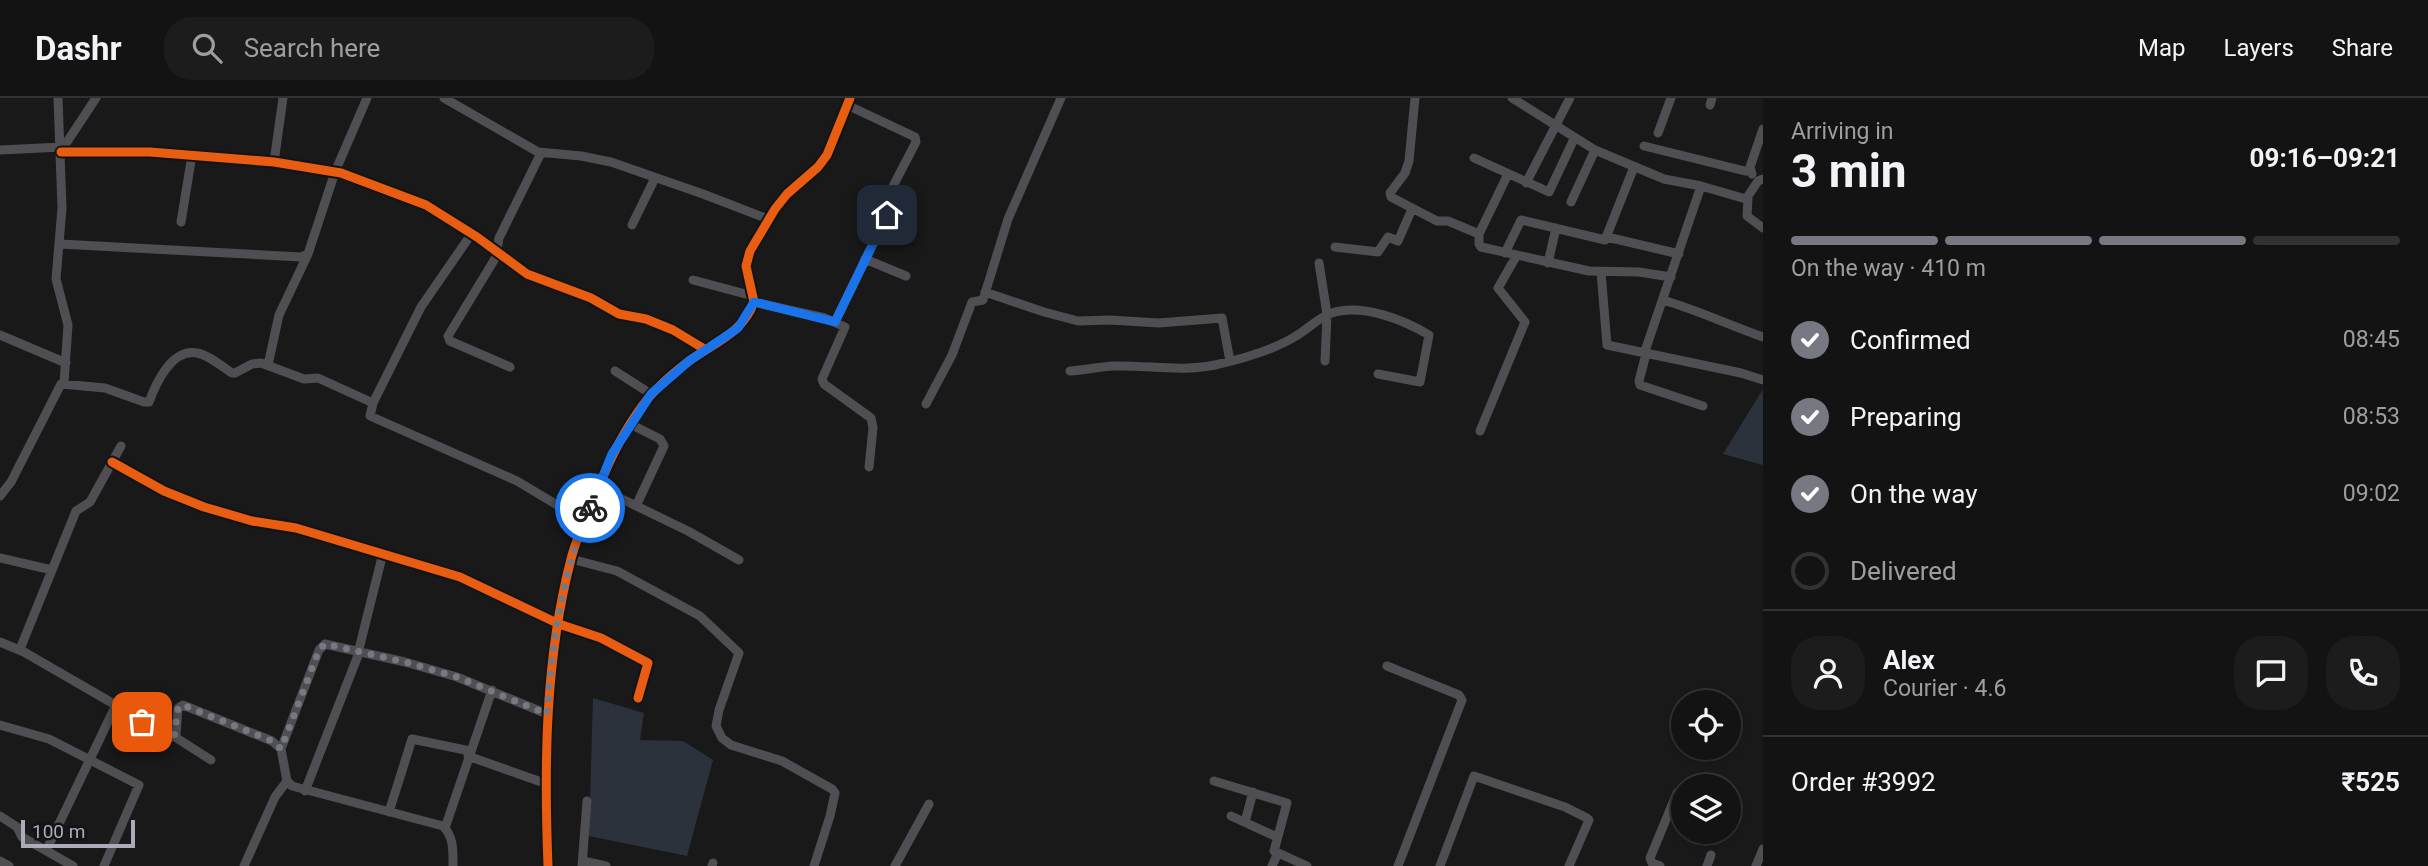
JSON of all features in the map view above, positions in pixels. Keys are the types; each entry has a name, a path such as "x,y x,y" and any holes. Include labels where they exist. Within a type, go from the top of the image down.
{"street":[{"path":"58,98 62,208 56,279 68,325 64,383"},
{"path":"61,150 96,98"},
{"path":"275,162 283,98"},
{"path":"268,366 279,315 308,254 335,172 367,98"},
{"path":"444,98 541,153 598,159 768,219"},
{"path":"926,404 952,355 972,302 982,301 1008,219 1061,98"},
{"path":"1415,98 1409,161 1405,173 1390,195 1437,221 1448,221 1479,234"},
{"path":"1513,98 1574,139 1634,167 1674,182 1748,198"},
{"path":"1526,183 1570,98"},
{"path":"1658,133 1671,98"},
{"path":"548,866 547,714 559,624 571,559 606,465 651,394 689,361 738,328 754,299 747,263 750,251 768,219 787,194 818,167 827,155 849,102 916,139 890,192 887,215 835,322"},
{"path":"1750,171 1763,129"},
{"path":"1474,158 1546,192 1550,191 1574,139"},
{"path":"1644,146 1750,171 1760,180 1748,198 1747,216 1763,228"},
{"path":"0,149 150,152 275,162 358,178 426,205 472,233 527,274 591,298 619,314 646,319 679,333 706,350"},
{"path":"1571,202 1595,150"},
{"path":"510,367 450,341 448,337 495,260 499,238 541,153"},
{"path":"181,222 192,156"},
{"path":"1607,237 1634,167"},
{"path":"1508,174 1479,234 1480,246 1601,272 1639,272 1671,277"},
{"path":"632,225 655,178"},
{"path":"1701,186 1645,354 1639,381 1642,386 1703,406"},
{"path":"1335,247 1378,252 1388,237 1398,241 1412,209"},
{"path":"1505,253 1521,220 1601,240 1607,237 1679,254"},
{"path":"1548,262 1556,228"},
{"path":"472,233 421,307 370,414 517,481 584,521"},
{"path":"60,244 301,257 308,254"},
{"path":"1480,431 1524,325 1524,320 1498,288 1517,256"},
{"path":"866,259 906,276"},
{"path":"1319,263 1327,314 1325,361"},
{"path":"1601,272 1607,345 1763,380"},
{"path":"693,280 845,327 846,330 822,379 824,384 871,418 873,428 869,467"},
{"path":"985,292 1078,321 1159,323 1222,318 1230,361"},
{"path":"1663,300 1703,312 1717,321 1763,337"},
{"path":"1070,371 1114,366 1183,369 1230,361 1285,342 1327,314 1346,311 1377,314 1430,335 1420,381 1378,374"},
{"path":"0,335 66,363"},
{"path":"0,496 11,482 58,386 64,383 105,388 149,402 155,386 174,360 185,353 201,354 232,373 257,363 304,379 318,378 373,403"},
{"path":"615,371 651,394"},
{"path":"630,424 660,439 664,446 636,506"},
{"path":"20,649 76,511 90,502 121,446"},
{"path":"112,462 164,491 204,507 383,553 460,578 559,624 595,636 648,663 638,698"},
{"path":"599,488 688,531 739,560"},
{"path":"305,791 358,653 383,553"},
{"path":"0,558 52,570"},
{"path":"571,559 617,570 700,616 739,653 716,726 722,738 731,745 782,761 835,793 814,866"},
{"path":"0,642 20,649 211,760"},
{"path":"453,866 453,845 445,828 440,825 305,791 287,781 281,749 322,646 329,644 457,677 547,714"},
{"path":"1387,666 1459,695 1462,700 1398,866"},
{"path":"445,828 492,690"},
{"path":"47,851 116,705"},
{"path":"175,737 178,708 183,705 272,741 281,749"},
{"path":"0,725 43,736 139,785 104,866"},
{"path":"389,812 412,739 469,754 547,785"},
{"path":"1440,866 1474,776 1565,807 1588,819 1569,866"},
{"path":"244,866 275,797 287,781"},
{"path":"1214,781 1287,803 1274,850 1307,866"},
{"path":"1245,822 1253,792"},
{"path":"587,801 582,863 606,866"},
{"path":"895,866 929,804"},
{"path":"1660,866 1652,863 1650,858 1671,809"},
{"path":"0,816 17,827 22,836 73,866"},
{"path":"1231,816 1277,837"},
{"path":"1756,866 1763,849"},
{"path":"1272,866 1278,853"},
{"path":"1706,866 1711,855"},
{"path":"0,861 9,866"}],"shaded area":[{"path":"1763,389 1763,465 1723,454"},
{"path":"593,698 644,713 640,740 683,741 713,760 687,856 589,836"}],"cycle path":[{"path":"548,866 546,789 551,673 562,597 580,532 607,467 629,425 648,399 683,366 735,330 749,313 754,302 746,266 750,251 787,194 818,167 827,155 850,98"},
{"path":"61,152 150,152 274,162 341,173 426,205 477,237 527,274 591,298 619,314 646,319 673,330 706,350"},
{"path":"112,462 164,491 204,507 252,521 296,528 460,577 559,624 601,638 648,663 638,698"}],"way so far":[{"path":"142,722 174,737 178,708 183,705 272,741 281,749 319,650 325,644 457,677 547,714 562,602 576,542 590,508"}],"route":[{"path":"590,508 606,465 651,394 689,361 734,332 754,302 835,322 887,215"}]}
